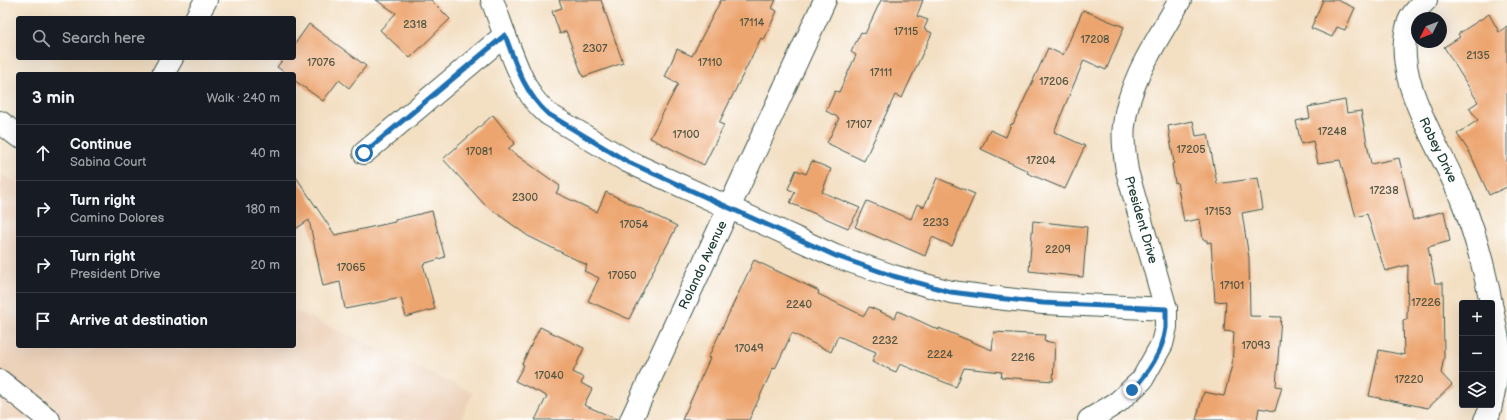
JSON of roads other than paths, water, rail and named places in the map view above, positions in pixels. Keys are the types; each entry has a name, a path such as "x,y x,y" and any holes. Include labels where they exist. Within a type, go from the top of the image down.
{"street":[{"path":"197,16 206,0"},
{"path":"492,0 528,91 537,105 548,114 626,161 836,256 893,276 951,292 1043,303 1166,309"},
{"name":"Rolando Avenue","path":"630,420 825,0"},
{"name":"President Drive","path":"1089,420 1118,402 1142,380 1162,344 1166,327 1166,309 1127,171 1124,150 1124,126 1136,80 1180,0"},
{"name":"Robey Drive","path":"1426,0 1418,8 1410,20 1405,38 1405,58 1408,73 1419,109 1462,198 1482,261 1490,300"},
{"path":"364,153 505,35"},
{"path":"164,72 171,60"},
{"path":"0,122 16,134"},
{"path":"1495,324 1499,345 1495,386"},
{"path":"0,381 49,420"},
{"path":"1485,420 1490,408"}]}
